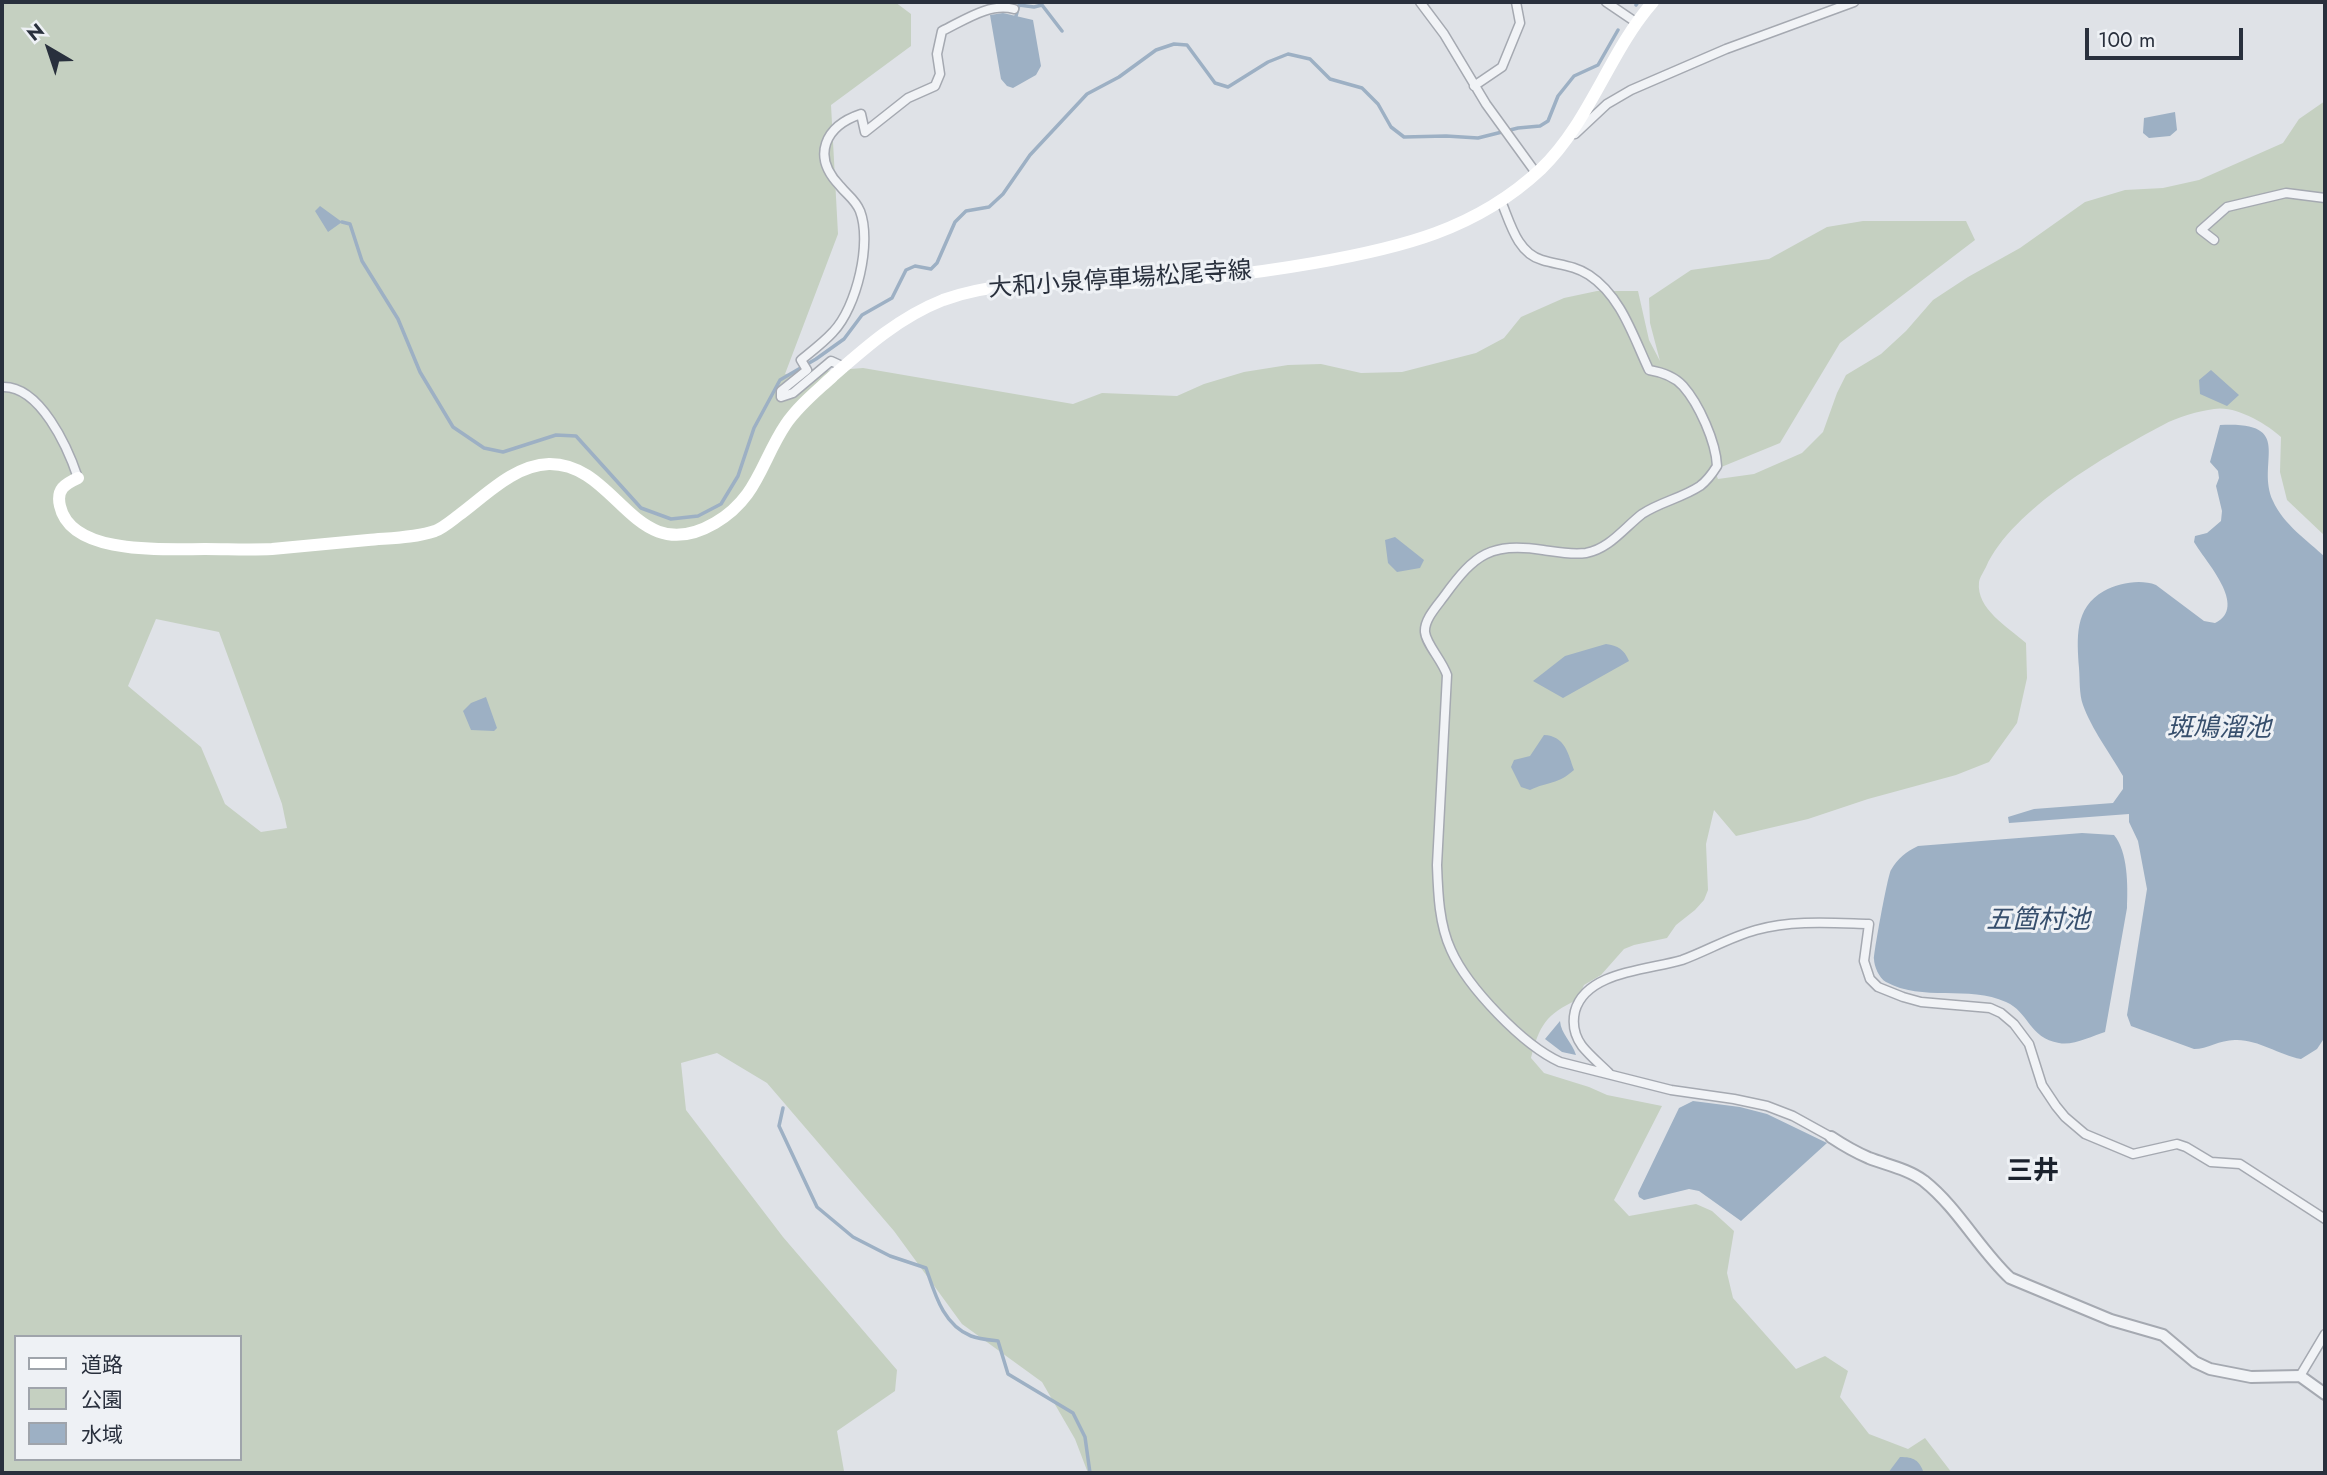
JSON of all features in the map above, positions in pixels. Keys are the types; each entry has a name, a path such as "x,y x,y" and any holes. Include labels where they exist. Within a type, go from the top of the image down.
{"main road":[{"name":"大和小泉停車場松尾寺線","path":"78,478 63,486 58,497 64,518 76,531 103,543 142,549 268,549 405,537 438,530 499,484 520,471 541,464 564,464 583,473 644,526 673,536 688,534 717,522 748,496 788,421 844,366 906,318 957,295 1020,285 1200,280 1253,274 1361,254 1431,237 1460,224 1501,201 1536,173 1560,148 1637,23 1653,2"}],"street":[{"path":"1474,86 1502,67 1520,23 1516,2"},
{"path":"1606,2 1637,23"},
{"path":"1560,148 1607,104 1624,93 1726,49 1854,2"},
{"path":"1424,3 1474,86 1536,173"},
{"path":"844,366 831,361 793,393 781,397 781,391 807,370 801,360 835,331 853,300 862,266 864,250 860,212 851,195 839,186 826,165 824,143 828,135 844,120 861,114 865,132 908,98 935,86 940,74 937,54 942,31 986,10 1006,7 1014,9"},
{"path":"2214,240 2201,230 2227,207 2286,193 2325,198"},
{"path":"1501,201 1515,236 1530,255 1589,275 1614,299 1649,370 1672,377 1684,387 1707,427 1717,455 1717,466 1708,480 1644,513 1599,549 1572,554 1524,547 1505,547 1489,551 1473,561 1458,577 1425,626 1425,635 1443,663 1447,675 1437,865 1442,922 1458,964 1488,1001 1531,1045 1560,1062 1671,1090 1734,1098 1793,1116 1847,1147 1912,1173 1924,1181 2010,1278 2111,1320 2163,1335 2194,1362 2210,1369 2251,1377 2300,1376 2325,1394"},
{"path":"2,387 12,387 30,398 46,415 61,438 78,478"},
{"path":"1610,1074 1582,1046 1575,1034 1573,1020 1577,1006 1588,991 1604,980 1683,959 1757,929 1808,923 1869,924 1864,961 1870,979 1878,987 1903,998 1990,1008 2001,1013 2014,1024 2029,1044 2042,1085 2065,1117 2085,1134 2133,1154 2177,1144 2186,1146 2211,1161 2240,1164 2325,1219"},
{"path":"2300,1376 2325,1334"}],"green space":[{"path":"2,2 895,2 911,14 911,46 831,105 838,234 785,374 863,368 1073,404 1102,393 1177,396 1204,384 1244,372 1288,365 1321,364 1361,373 1402,372 1476,353 1504,338 1521,317 1564,298 1597,291 1638,291 1649,340 1660,361 1650,323 1649,298 1691,270 1769,259 1827,227 1863,221 1966,221 1975,240 1840,343 1780,443 1714,470 1718,479 1754,474 1802,453 1823,432 1846,375 1881,354 1933,300 2020,248 2085,202 2125,190 2163,188 2199,180 2283,143 2299,119 2325,101 2325,536 2287,500 2280,472 2281,437 2259,421 2231,410 2208,410 2175,419 2090,467 2039,504 2017,524 1999,545 1980,580 1979,592 1988,609 2026,643 2027,678 2017,723 1989,762 1956,775 1808,819 1736,836 1714,810 1706,844 1708,890 1704,900 1676,925 1667,938 1624,949 1601,975 1584,985 1577,1000 1558,1010 1545,1022 1531,1058 1544,1073 1607,1095 1662,1106 1614,1200 1629,1216 1696,1204 1712,1211 1734,1231 1727,1273 1733,1298 1796,1369 1825,1356 1848,1371 1840,1397 1869,1434 1908,1449 1925,1438 1952,1473 1088,1473 1075,1439 1042,1382 962,1324 894,1231 767,1083 717,1053 681,1063 686,1110 783,1237 897,1370 895,1391 837,1431 844,1471 856,1473 2,1473","holes":["156,619 219,632 282,804 287,828 261,832 225,804 201,747 128,686"]}],"water":[{"path":"1003,13 1033,20 1041,66 1036,75 1013,88 1001,79 990,15"},
{"path":"2175,112 2177,130 2170,136 2149,138 2143,133 2144,118"},
{"path":"320,206 342,222 328,232 315,211"},
{"path":"2211,370 2239,395 2227,406 2200,394 2199,380"},
{"name":"斑鳩溜池","path":"2220,425 2244,426 2258,430 2266,437 2269,447 2269,486 2273,501 2289,525 2325,557 2325,1037 2317,1049 2301,1059 2237,1040 2194,1049 2131,1026 2127,1015 2147,889 2138,841 2129,822 2129,814 2009,823 2008,817 2034,809 2113,803 2123,789 2123,776 2091,723 2081,696 2078,635 2082,615 2094,598 2116,586 2143,582 2156,585 2204,621 2215,623 2224,616 2228,606 2226,595 2194,542 2195,536 2207,533 2221,521 2222,511 2216,486 2218,471 2210,462"},
{"path":"1395,537 1424,560 1420,568 1397,572 1388,563 1385,540"},
{"path":"1606,644 1620,649 1629,661 1563,698 1533,681 1565,656"},
{"path":"486,697 497,728 494,731 471,730 463,711 471,703"},
{"path":"1544,735 1557,738 1561,742 1574,770 1558,781 1530,790 1521,787 1511,767 1514,760 1530,756"},
{"name":"五箇村池","path":"2082,833 2114,835 2122,850 2126,869 2127,908 2105,1032 2076,1042 2059,1043 2041,1036 2014,1006 2006,1002 1977,995 1915,991 1900,988 1881,978 1874,959 1884,898 1891,870 1906,853 1918,846"},
{"path":"1560,1021 1576,1055 1562,1052 1545,1039"},
{"path":"1693,1101 1740,1107 1767,1114 1827,1143 1741,1221 1699,1191 1689,1189 1644,1200 1638,1193 1679,1108"},
{"path":"1900,1457 1915,1460 1924,1473 1888,1473"}],"waterway":[{"path":"1016,16 1019,5 1042,5 1062,31"},
{"path":"342,222 350,224 362,261 398,319 420,372 453,427 484,448 503,452 556,435 576,436 641,508 671,519 698,516 721,504 738,476 754,428 780,380 844,339 862,315 892,298 906,270 915,266 931,269 937,263 955,222 966,211 989,207 1003,194 1030,155 1087,94 1119,77 1156,50 1174,44 1187,45 1215,83 1228,87 1268,62 1288,54 1310,59 1330,79 1362,88 1378,104 1391,127 1404,137 1478,138 1518,128 1540,126 1548,121 1558,96 1574,76 1598,65 1618,30"},
{"path":"783,1108 779,1126 817,1207 853,1237 890,1256 926,1268 941,1308 953,1324 971,1336 998,1341 1008,1374 1073,1413 1085,1437 1090,1473"}],"district":[{"name":"三井","path":"2033,1173"}]}
